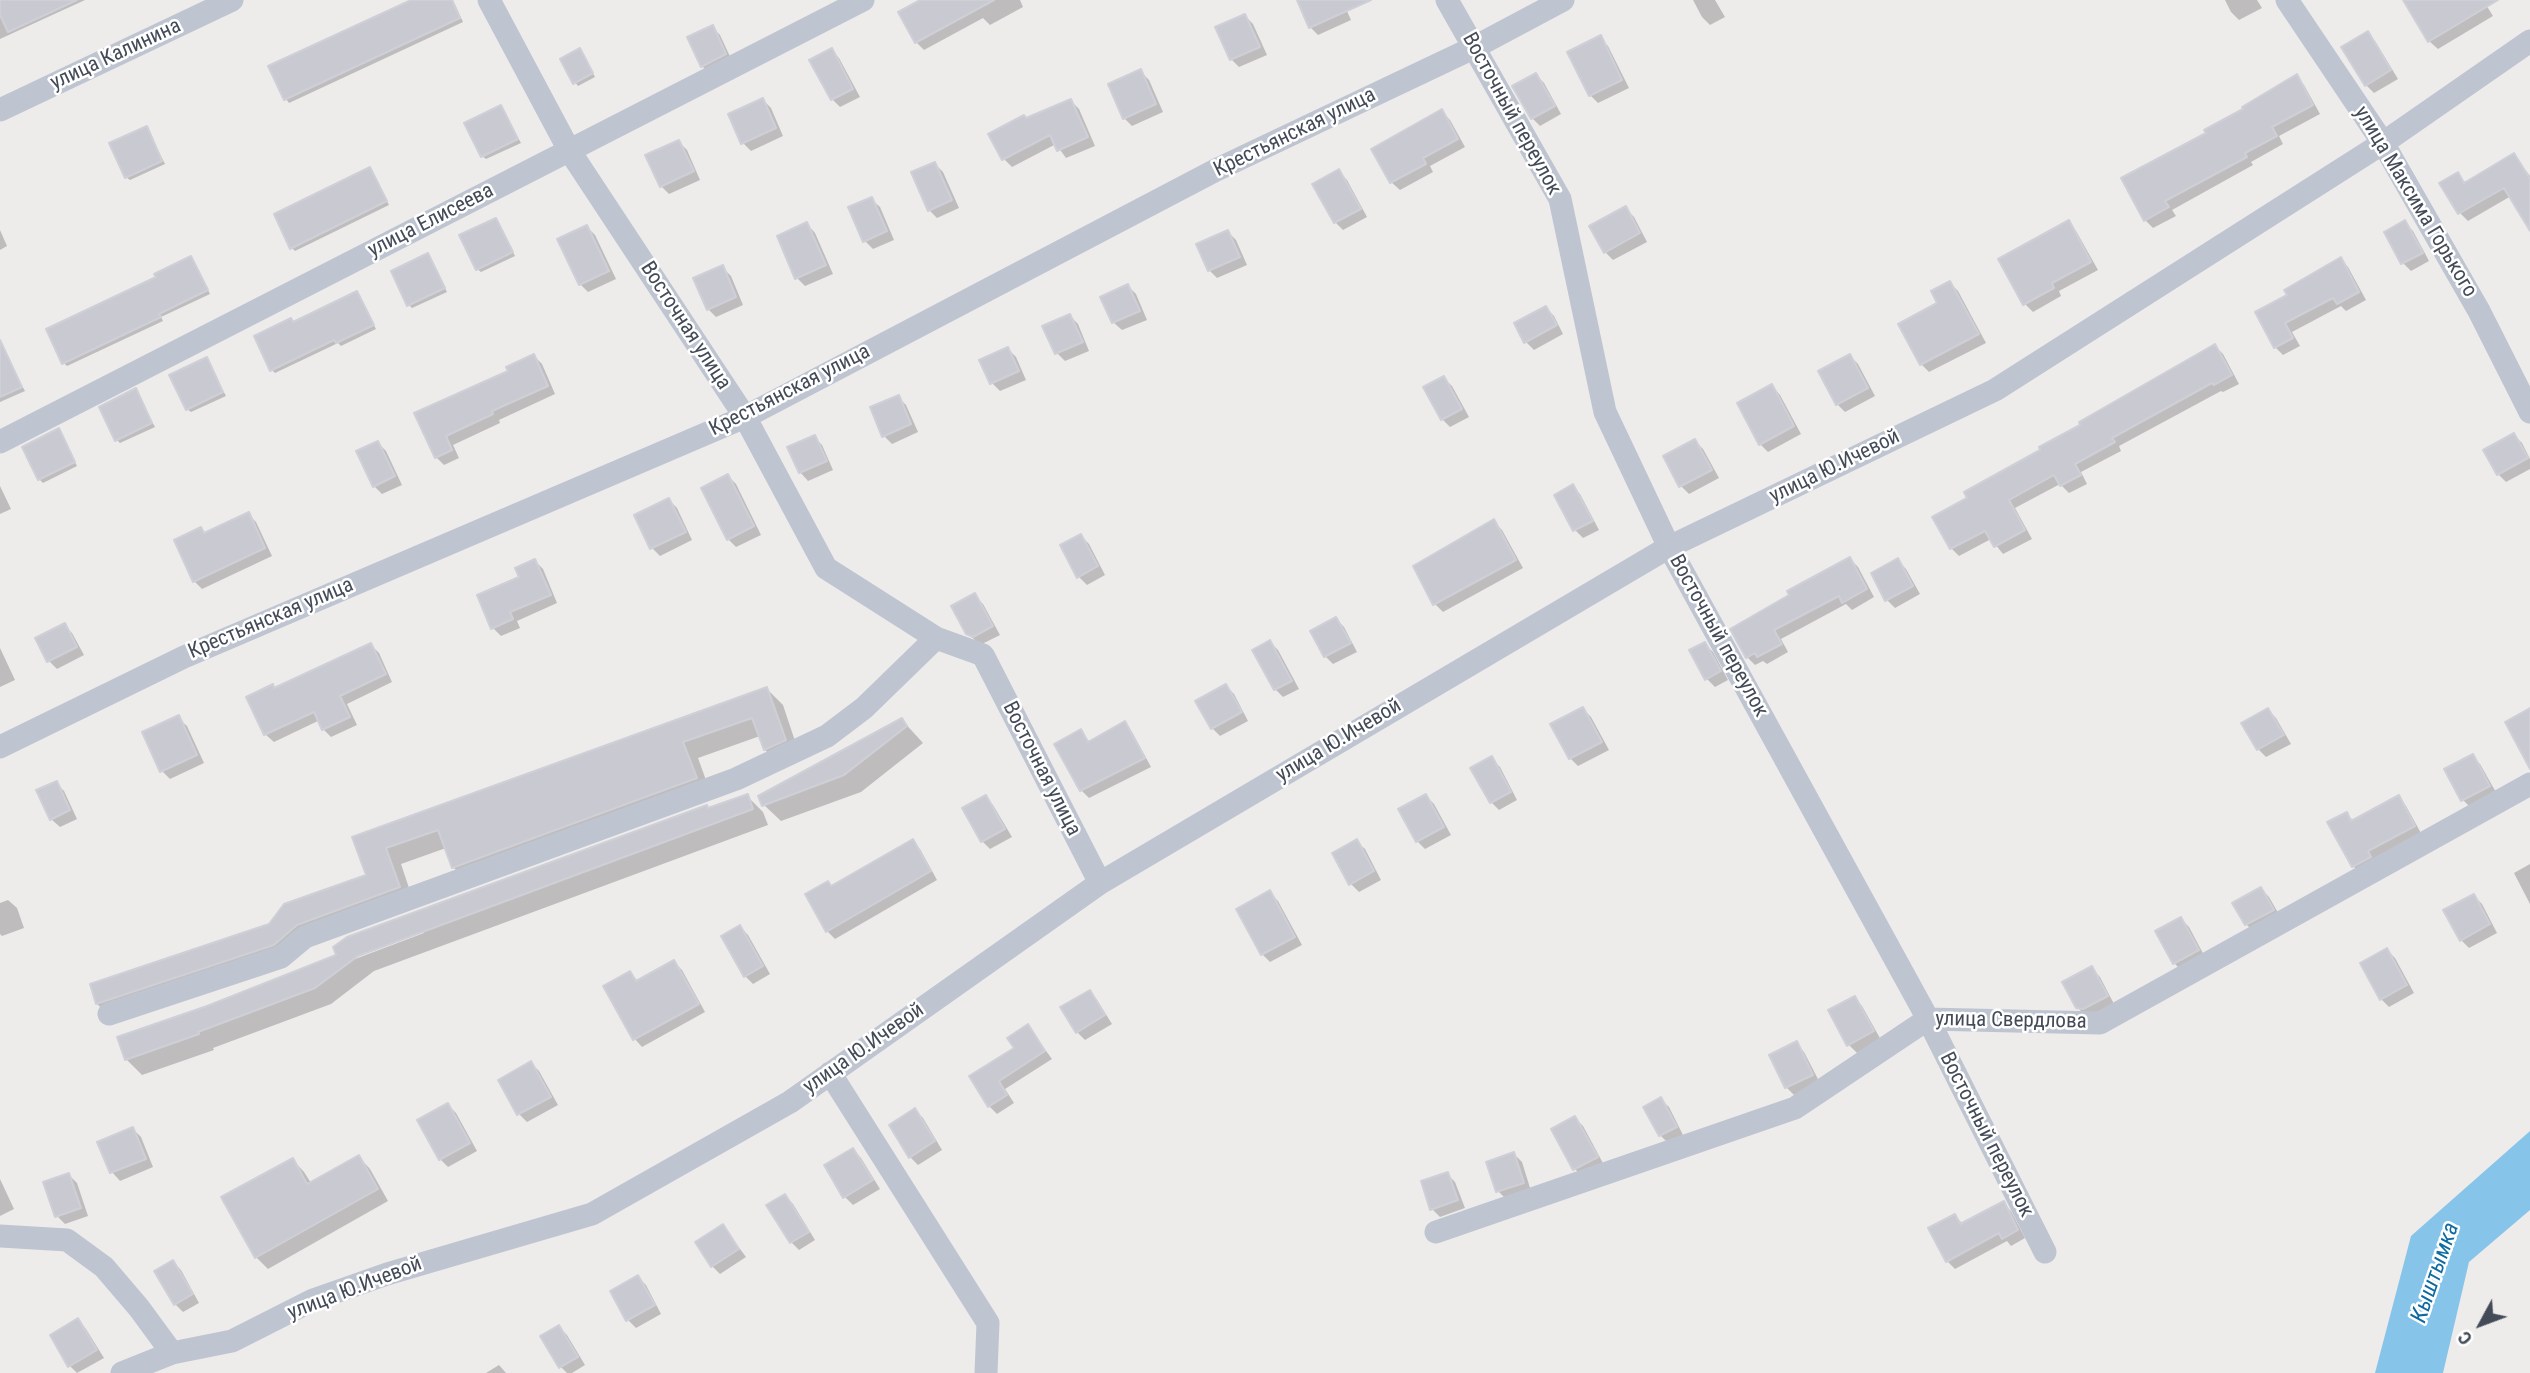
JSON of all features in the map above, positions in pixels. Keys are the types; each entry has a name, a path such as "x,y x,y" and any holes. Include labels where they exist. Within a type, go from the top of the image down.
{"street":[{"name":"улица Калинина","path":"0,110 232,0"},
{"name":"Восточная улица","path":"489,0 569,150 745,417 826,568 936,638 983,655 1100,883"},
{"name":"улица Елисеева","path":"0,442 863,0"},
{"name":"Восточный переулок","path":"1447,0 1560,199 1605,412 1669,547 1928,1018 2045,1252"},
{"name":"Крестьянская улица","path":"0,747 184,657 745,417 1216,170 1473,48 1563,0"},
{"name":"улица Максима Горького","path":"2287,0 2384,143 2479,311 2530,412"},
{"name":"улица Ю.Ичевой","path":"121,1373 172,1353 232,1341 313,1300 435,1259 592,1214 790,1101 1100,883 1669,547 1996,390 2384,143 2530,41"},
{"path":"109,1014 281,957 305,937 736,779 827,736 864,708 936,638"},
{"name":"улица Свердлова","path":"1436,1232 1795,1108 1928,1018 2100,1023 2530,784"},
{"path":"830,1073 988,1323 986,1373"},
{"path":"0,1236 67,1240 104,1268 139,1308 172,1353"}],"water":[{"name":"Кыштымка","path":"2530,1131 2530,1210 2469,1262 2443,1373 2375,1373 2411,1236"}],"building":[{"path":"0,0 77,0 8,32 0,15"},
{"path":"411,0 452,0 460,18 284,100 268,66"},
{"path":"920,0 994,0 915,43 898,12"},
{"path":"1297,0 1371,0 1309,28"},
{"path":"2403,0 2498,0 2428,42"},
{"path":"1245,14 1260,47 1230,60 1215,27"},
{"path":"713,25 726,54 701,67 687,37"},
{"path":"2368,31 2391,70 2365,86 2341,47"},
{"path":"1601,35 1622,80 1589,96 1567,52"},
{"path":"580,48 593,73 573,84 560,59"},
{"path":"832,48 853,89 831,100 809,60"},
{"path":"1141,69 1156,104 1123,119 1108,84"},
{"path":"1536,73 1555,106 1531,119 1512,86"},
{"path":"2297,74 2313,105 2272,127 2277,136 2245,153 2247,157 2165,201 2169,207 2144,221 2121,178 2206,133 2204,130 2243,109 2242,107"},
{"path":"763,98 776,128 741,144 728,114"},
{"path":"1071,99 1088,137 1057,151 1050,135 1002,160 988,134 1024,115 1026,118"},
{"path":"501,105 518,139 481,157 464,123"},
{"path":"1442,109 1458,139 1423,158 1426,164 1390,183 1371,149"},
{"path":"147,126 162,161 125,178 109,143"},
{"path":"679,140 694,171 660,187 645,155"},
{"path":"2514,153 2530,179 2530,231 2504,188 2458,214 2439,183 2458,172 2464,183"},
{"path":"935,162 952,200 928,211 911,172"},
{"path":"370,167 387,201 290,249 274,214"},
{"path":"1339,169 1361,209 1334,223 1312,184"},
{"path":"872,197 887,231 863,242 848,207"},
{"path":"1626,206 1640,233 1604,253 1589,226"},
{"path":"496,218 513,252 476,270 459,235"},
{"path":"2069,220 2091,262 2052,283 2054,288 2023,305 1998,259"},
{"path":"2405,220 2423,253 2401,264 2384,232"},
{"path":"807,222 826,265 795,279 777,236"},
{"path":"587,225 609,271 579,285 557,239"},
{"path":"1228,230 1240,257 1208,271 1196,244"},
{"path":"428,253 445,288 407,306 391,271"},
{"path":"191,256 208,290 159,314 161,317 62,364 46,329 156,277 154,274"},
{"path":"2341,257 2359,292 2337,304 2333,298 2285,323 2293,338 2274,348 2255,312 2287,295 2284,290"},
{"path":"723,265 736,297 707,310 693,278"},
{"path":"1950,281 1979,334 1920,365 1898,324 1937,303 1931,291"},
{"path":"1128,284 1140,311 1112,323 1100,297"},
{"path":"357,291 374,325 336,343 334,340 270,371 254,336 291,318 293,322"},
{"path":"1546,306 1557,325 1524,343 1514,323"},
{"path":"1070,314 1083,342 1055,354 1042,326"},
{"path":"0,340 22,387 0,397"},
{"path":"2215,344 2232,375 2214,385 2212,383 2112,438 2115,442 2075,464 2081,475 2060,486 2054,475 2009,500 2025,530 1994,547 1985,531 1950,549 1932,517 1967,498 1964,492 2040,450 2039,447 2080,425 2079,422"},
{"path":"1008,347 1019,371 990,384 979,360"},
{"path":"534,354 548,386 492,411 493,414 446,436 452,450 435,458 414,413 508,371 506,367"},
{"path":"1850,354 1868,388 1836,405 1818,371"},
{"path":"207,357 223,392 186,410 169,375"},
{"path":"1444,376 1462,409 1441,420 1423,387"},
{"path":"1772,384 1794,426 1759,445 1737,403"},
{"path":"136,388 152,423 115,441 99,407"},
{"path":"899,395 911,424 882,437 870,407"},
{"path":"59,428 75,462 38,480 22,447"},
{"path":"2514,433 2528,458 2497,475 2483,450"},
{"path":"815,435 827,461 799,473 787,447"},
{"path":"1695,439 1712,470 1679,487 1663,456"},
{"path":"378,441 395,476 373,487 356,451"},
{"path":"728,474 754,526 727,540 701,488"},
{"path":"1573,484 1593,521 1573,531 1554,495"},
{"path":"669,498 686,532 650,549 634,515"},
{"path":"249,512 265,548 193,582 174,540 201,527 204,533"},
{"path":"1494,519 1516,560 1433,605 1413,566"},
{"path":"1081,534 1098,566 1077,578 1060,545"},
{"path":"1850,557 1867,589 1842,603 1839,596 1774,630 1782,644 1757,657 1755,653 1746,658 1730,629 1789,595 1787,591"},
{"path":"1898,558 1913,586 1885,601 1871,573"},
{"path":"535,559 551,595 510,612 513,619 491,629 477,595 519,577 515,568"},
{"path":"975,593 993,626 973,637 966,634 951,606"},
{"path":"1336,617 1351,643 1324,657 1310,631"},
{"path":"65,623 77,647 47,662 35,638"},
{"path":"1270,640 1292,681 1274,690 1252,650"},
{"path":"1705,642 1721,671 1705,680 1689,650"},
{"path":"371,643 386,674 340,696 350,717 322,730 314,712 264,735 246,697 273,684 274,688"},
{"path":"1226,684 1242,712 1211,729 1195,701"},
{"path":"767,687 786,740 764,750 752,718 683,742 697,778 452,868 438,830 386,848 400,887 297,925 274,945 96,1004 90,984 269,924 284,904 366,875 352,837"},
{"path":"1583,707 1602,742 1569,759 1550,724"},
{"path":"2268,708 2284,735 2257,750 2241,723"},
{"path":"2530,708 2530,769 2505,722"},
{"path":"179,715 197,755 160,772 142,732"},
{"path":"902,718 907,726 844,775 762,806 758,796"},
{"path":"1125,721 1145,758 1080,791 1054,744 1081,729 1088,742"},
{"path":"2473,754 2490,786 2461,801 2444,769"},
{"path":"1492,756 1511,792 1490,803 1470,768"},
{"path":"57,781 70,810 50,820 36,790"},
{"path":"748,794 753,809 358,956 315,988 125,1060 117,1037 207,1006 336,955 333,947 347,937 707,805 708,808"},
{"path":"1426,794 1444,827 1416,842 1398,809"},
{"path":"986,795 1005,829 981,842 962,808"},
{"path":"2399,795 2415,826 2368,851 2371,857 2352,867 2327,822 2347,812 2351,821"},
{"path":"913,839 931,871 826,932 805,894 828,881 831,886"},
{"path":"1357,839 1374,871 1349,885 1332,853"},
{"path":"2261,887 2274,910 2245,925 2232,903"},
{"path":"1270,890 1295,937 1261,955 1236,909"},
{"path":"2474,894 2490,924 2460,941 2443,910"},
{"path":"2181,917 2199,950 2173,964 2155,931"},
{"path":"740,925 763,966 744,977 721,936"},
{"path":"2387,948 2407,985 2380,1000 2360,963"},
{"path":"674,960 699,1004 633,1040 603,986 630,971 636,981"},
{"path":"2092,966 2108,996 2083,1009 2076,1008 2062,982"},
{"path":"1090,990 1105,1015 1076,1033 1060,1007"},
{"path":"1855,996 1874,1031 1847,1046 1828,1010"},
{"path":"1028,1024 1045,1051 999,1081 1007,1095 988,1107 969,1076 1014,1048 1007,1038"},
{"path":"1797,1041 1813,1075 1785,1088 1769,1055"},
{"path":"531,1061 551,1097 517,1115 498,1080"},
{"path":"1661,1097 1677,1127 1659,1136 1643,1107"},
{"path":"448,1103 470,1143 439,1160 417,1120"},
{"path":"915,1108 935,1141 909,1158 889,1125"},
{"path":"1575,1116 1598,1157 1573,1170 1551,1129"},
{"path":"133,1127 146,1159 110,1173 97,1142"},
{"path":"853,1148 873,1180 843,1198 824,1165"},
{"path":"1514,1152 1524,1183 1496,1192 1486,1162"},
{"path":"359,1155 378,1189 255,1258 221,1197 293,1158 307,1184"},
{"path":"1448,1172 1458,1200 1430,1210 1421,1181"},
{"path":"69,1173 81,1208 55,1217 43,1182"},
{"path":"785,1194 809,1232 790,1243 766,1205"},
{"path":"2004,1201 2018,1230 2002,1239 1999,1233 1946,1262 1928,1228 1955,1214 1960,1224"},
{"path":"723,1224 739,1249 711,1267 695,1242"},
{"path":"173,1260 193,1294 174,1305 154,1271"},
{"path":"638,1275 655,1305 626,1321 610,1291"},
{"path":"78,1318 97,1350 68,1367 50,1335"},
{"path":"559,1325 578,1357 559,1368 540,1336"}]}
